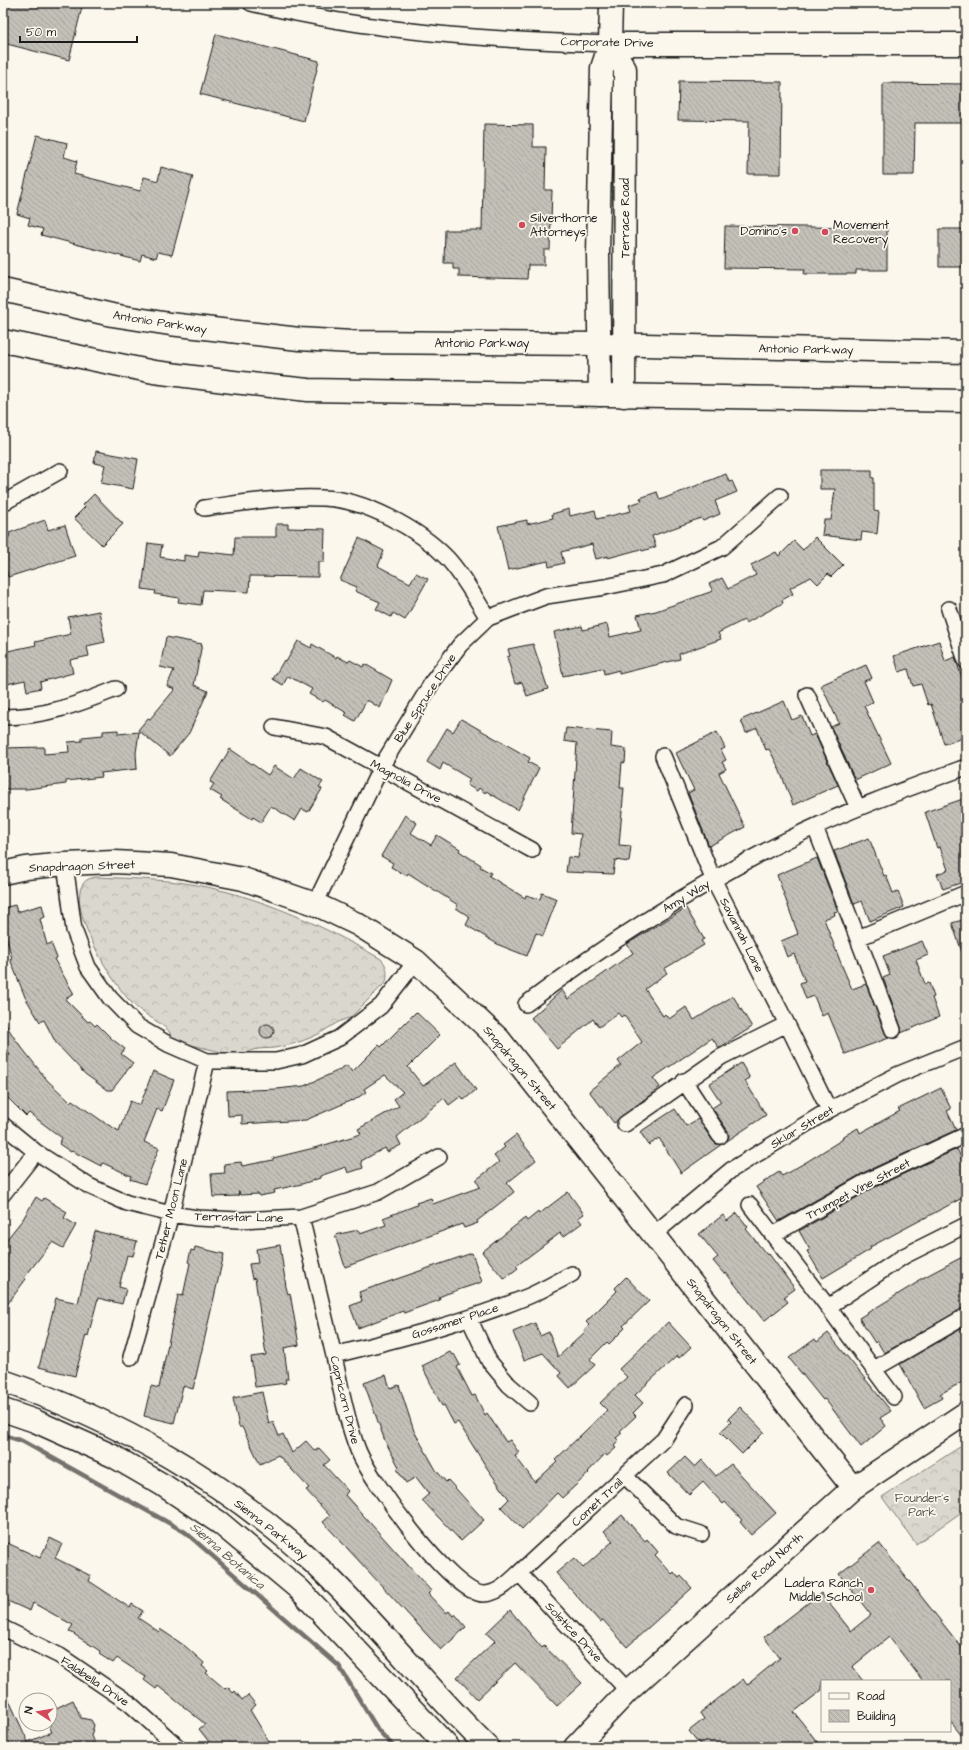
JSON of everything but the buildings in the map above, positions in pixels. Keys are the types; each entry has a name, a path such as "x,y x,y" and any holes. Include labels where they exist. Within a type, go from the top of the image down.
{"main road":[{"name":"Terrace Road","path":"600,395 598,253 602,68 610,44 611,3"},
{"name":"Terrace Road","path":"610,44 626,69 624,396"},
{"name":"Corporate Drive","path":"610,44 966,44"},
{"name":"Antonio Parkway","path":"3,290 112,315 170,324 299,340 352,342 625,344 966,352"},
{"path":"3,342 154,372 308,390 966,401"},
{"name":"Snapdragon Street","path":"3,873 26,868 65,864 115,862 171,865 243,879 314,904 357,924 416,961 499,1039 854,1488"},
{"name":"Sienna Parkway","path":"3,1381 90,1414 148,1444 216,1486 265,1523 316,1565 458,1718 488,1747"},
{"path":"3,1410 35,1421 113,1456 163,1485 220,1523 299,1589 448,1747"},
{"name":"Sellas Road North","path":"573,1746 628,1691 854,1488 966,1413"}],"street":[{"name":"Corporate Drive","path":"252,3 362,25 418,32 464,37 610,44"},
{"path":"3,503 60,471"},
{"name":"Blue Spruce Drive","path":"314,904 381,767 433,681 460,645 488,618 546,596 605,587 663,575 722,547 780,496"},
{"path":"204,508 268,500 324,498 362,506 412,531 425,539 447,558 488,618"},
{"path":"949,609 966,661"},
{"path":"3,717 48,713 86,701 116,689"},
{"path":"807,695 858,808"},
{"name":"Magnolia Drive","path":"274,727 326,737 532,850"},
{"name":"Savannah Lane","path":"663,756 713,879 829,1110"},
{"name":"Amy Way","path":"526,1004 584,961 630,930 713,879 815,827 858,808 966,767"},
{"path":"815,827 893,1030"},
{"path":"65,864 74,930 88,967 106,992 138,1026 168,1044 208,1061 276,1061 302,1055 339,1038 381,1006 416,961"},
{"path":"858,938 966,893"},
{"path":"625,1124 684,1081 721,1057 787,1024"},
{"name":"Sklar Street","path":"654,1234 731,1170 829,1110 899,1074 966,1047"},
{"name":"Tether Moon Lane","path":"131,1357 171,1214 208,1061"},
{"path":"684,1081 720,1136"},
{"name":"Terrastar Lane","path":"3,1125 36,1152 89,1186 127,1203 171,1214 197,1218 239,1220 301,1217 378,1192 439,1157"},
{"name":"Trumpet Vine Street","path":"773,1235 869,1180 966,1135"},
{"path":"3,1194 36,1152"},
{"path":"750,1205 894,1397"},
{"name":"Capricorn Drive","path":"301,1217 358,1450 389,1502 441,1564 466,1588 483,1594 497,1591"},
{"path":"828,1307 904,1256 966,1225"},
{"name":"Gossamer Place","path":"334,1355 424,1332 469,1318 530,1296 572,1274"},
{"path":"874,1369 966,1316"},
{"path":"469,1318 489,1361 509,1385 530,1403"},
{"name":"Comet Trail","path":"497,1591 519,1573 664,1439 686,1405"},
{"path":"625,1476 676,1526 701,1534"},
{"name":"Solstice Drive","path":"519,1573 628,1691"},
{"name":"Falabella Drive","path":"3,1628 73,1664 129,1703 178,1747"}],"green space":[{"path":"96,877 169,881 225,891 252,899 331,932 381,959 385,964 387,975 386,982 350,1018 340,1021 317,1035 294,1044 252,1050 246,1054 234,1055 181,1042 172,1037 168,1030 131,1002 123,993 103,963 86,927 81,910 79,895 84,882"},
{"name":"Founder's Park","path":"966,1443 966,1509 916,1544 882,1497"}],"waterway":[{"name":"Sienna Botanica","path":"3,1435 22,1441 185,1532 339,1666 378,1730 394,1747"}],"place":[{"name":"Silverthorne Attorneys","path":"522,225"},
{"name":"Domino's","path":"795,231"},
{"name":"Movement Recovery","path":"825,232"},
{"name":"Ladera Ranch Middle School","path":"871,1590"}]}
